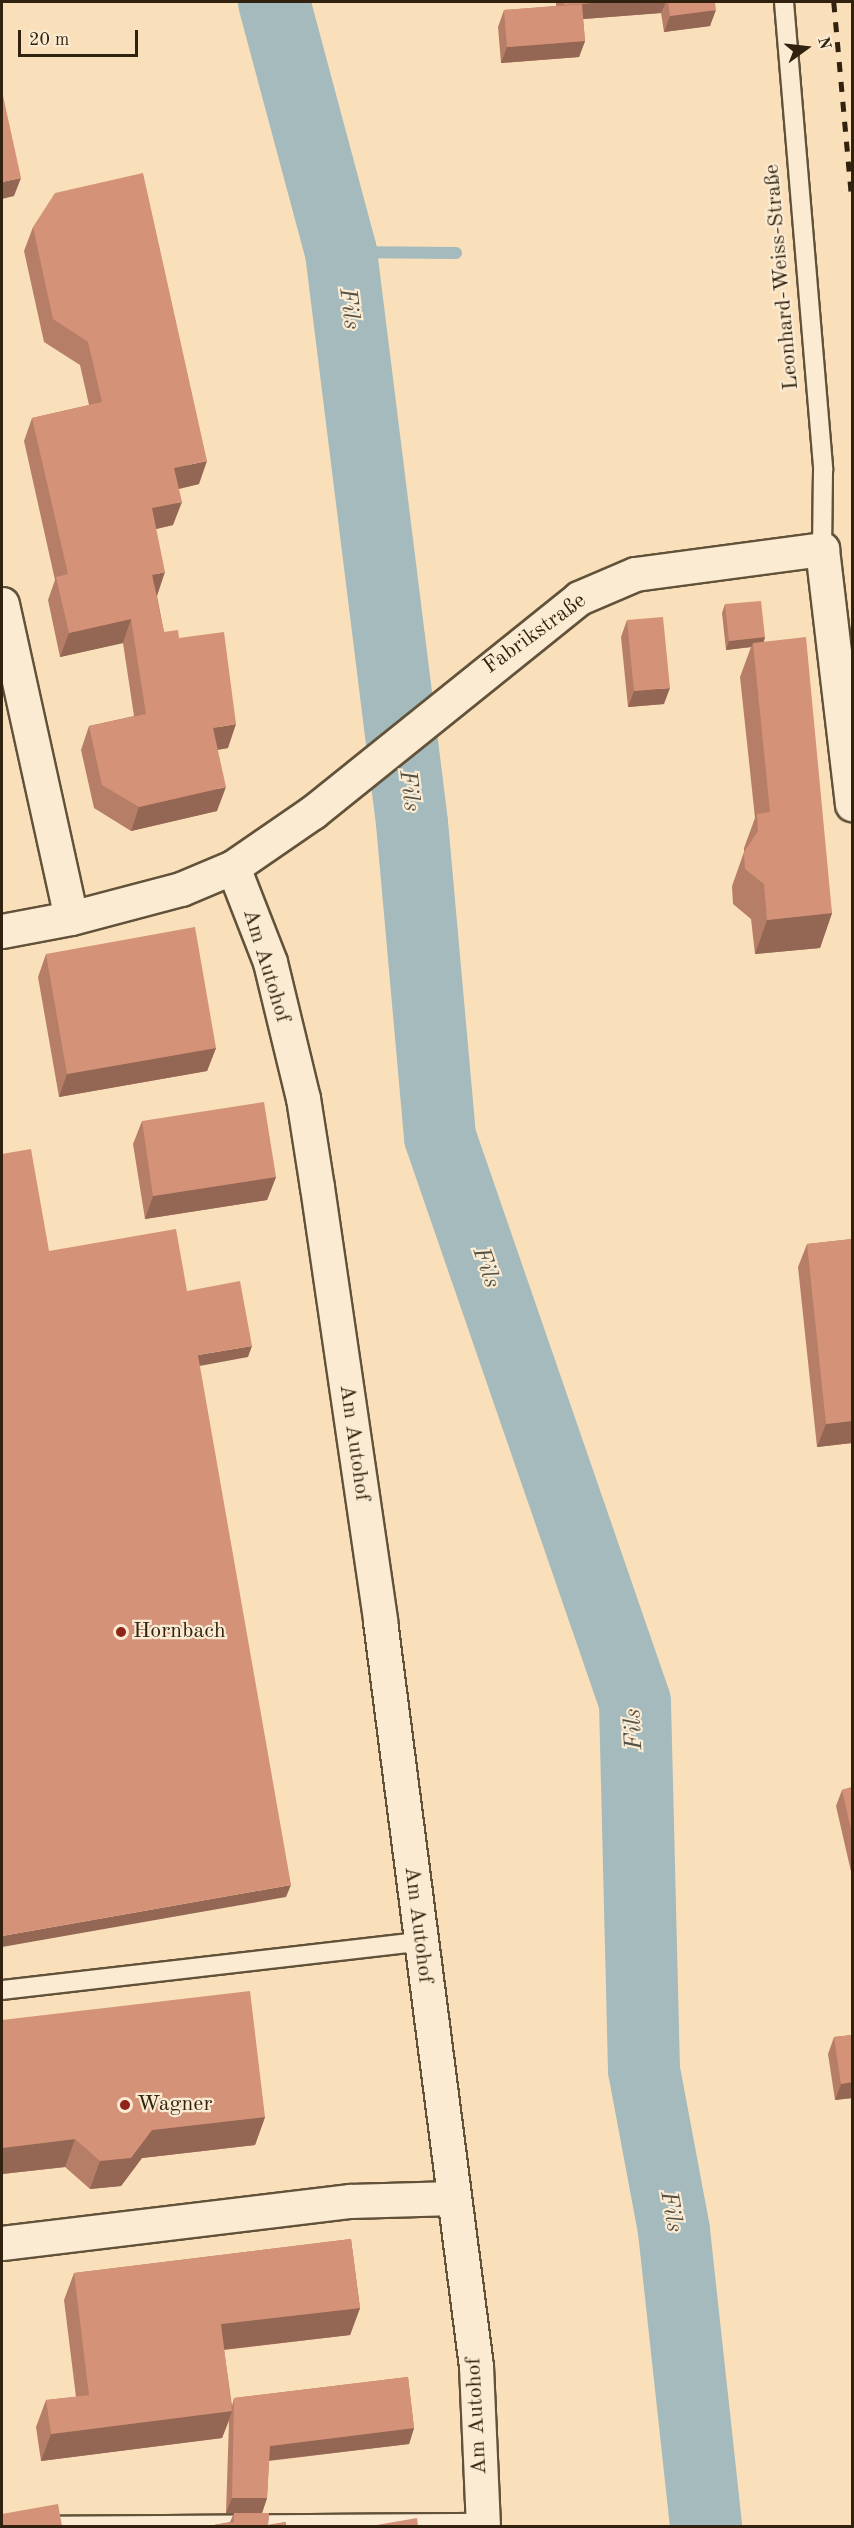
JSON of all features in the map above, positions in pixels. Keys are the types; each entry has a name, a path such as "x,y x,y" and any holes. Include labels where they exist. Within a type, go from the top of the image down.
{"street":[{"name":"Fabrikstraße","path":"233,867 313,812 503,656 579,598 635,574 822,549"},
{"path":"822,549 852,804"},
{"path":"2,604 71,918"},
{"path":"2,931 71,918 181,889 233,867"},
{"name":"Am Autohof","path":"233,867 270,962 303,1098 380,1622 476,2366 483,2525"},
{"path":"2,2243 350,2201 454,2198"}],"lane":[{"name":"Leonhard-Weiss-Straße","path":"784,2 823,470 822,549"},
{"path":"2,1990 420,1942"},
{"path":"27,2526 483,2525"}],"building":[{"path":"563,2 606,2 564,5"},
{"path":"668,2 715,2 716,10 670,16"},
{"path":"582,4 585,41 507,47 504,10"},
{"path":"2,91 21,178 2,182"},
{"path":"143,173 207,461 174,468 182,502 152,508 165,572 152,575 164,632 178,630 179,638 224,632 236,724 213,728 226,787 139,807 102,785 89,726 146,714 131,619 69,633 56,577 68,574 32,418 102,402 88,342 53,319 33,227 55,193"},
{"path":"761,601 765,637 729,641 725,604"},
{"path":"663,617 670,688 634,691 627,620"},
{"path":"806,637 832,913 767,920 764,884 745,869 744,852 758,831 757,814 770,812 753,643"},
{"path":"195,927 216,1048 67,1074 46,954"},
{"path":"264,1102 276,1177 153,1196 142,1121"},
{"name":"Hornbach","path":"31,1149 49,1251 176,1229 187,1291 240,1281 252,1346 198,1355 291,1885 2,1936 2,1154"},
{"path":"852,1239 852,1421 826,1424 807,1244"},
{"path":"852,1787 852,1834 842,1790"},
{"path":"250,1991 265,2117 152,2130 131,2158 100,2161 75,2139 2,2148 2,2020"},
{"path":"852,2035 852,2082 841,2084 834,2037"},
{"path":"351,2239 360,2308 221,2324 232,2411 51,2434 46,2400 89,2395 74,2273"},
{"path":"408,2377 414,2428 270,2446 267,2498 232,2498 234,2398"},
{"path":"58,2504 62,2526 2,2526 2,2514"},
{"path":"234,2513 269,2513 268,2525 286,2522 286,2526 208,2526 234,2522"},
{"path":"417,2518 418,2526 371,2526"}],"waterway":[{"name":"Fils","path":"274,2 341,252 412,823 440,1137 635,1702 644,2070 674,2231 706,2526"},
{"path":"341,252 456,253"}],"railway":[{"path":"834,2 852,200"}],"place":[{"name":"Hornbach","path":"121,1632"},
{"name":"Wagner","path":"125,2105"}]}
